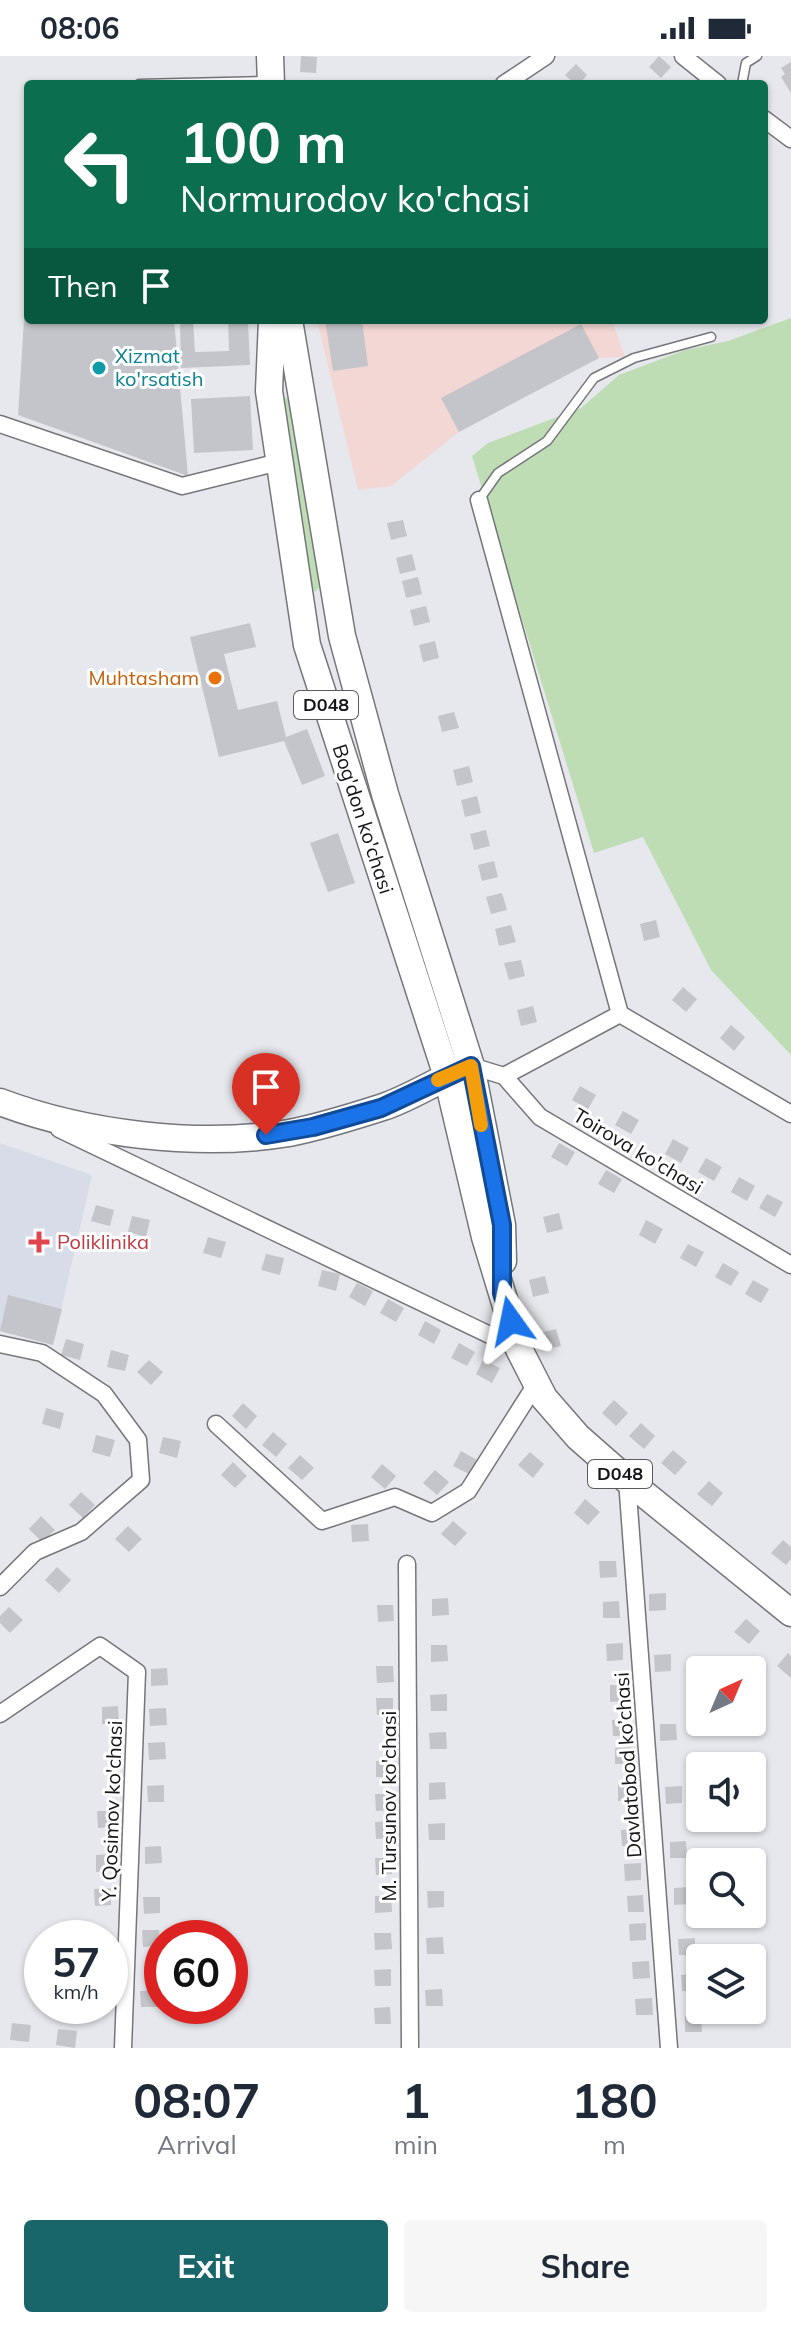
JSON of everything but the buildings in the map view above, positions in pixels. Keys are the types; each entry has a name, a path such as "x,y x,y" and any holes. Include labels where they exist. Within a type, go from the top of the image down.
{"main road":[{"name":"Bog'don ko'chasi","path":"272,324 269,391 307,645 459,1071"},
{"name":"Bog'don ko'chasi","path":"290,324 342,636 459,1071"},
{"path":"307,645 312,629 320,625 337,628 342,636"},
{"path":"4,1103 77,1124 125,1133 253,1136 289,1133 358,1115 390,1104 459,1071"},
{"name":"D048","path":"459,1071 502,1225 502,1293 519,1349 536,1384 566,1425 627,1480 791,1613"}],"street":[{"path":"510,80 546,56"},
{"path":"683,56 713,80"},
{"path":"768,122 791,139"},
{"path":"0,424 182,486 279,462"},
{"path":"479,500 620,1014 791,1114"},
{"path":"459,1071 504,1076 620,1014"},
{"name":"Toirova ko'chasi","path":"504,1076 540,1117 791,1265"},
{"path":"4,1103 519,1349"},
{"path":"0,1344 42,1353 104,1394 138,1440 141,1480 81,1532 35,1552 0,1587"},
{"path":"216,1424 322,1521 395,1497 432,1513 468,1491 536,1384"},
{"name":"Davlatobod ko’chasi","path":"627,1480 669,2048"},
{"name":"M. Tursunov ko'chasi","path":"407,1564 410,2048"},
{"name":"Y. Qosimov ko'chasi","path":"0,1714 100,1646 137,1672 123,2048"}],"lane":[{"path":"743,80 746,63 757,56"},
{"path":"198,80 271,74"},
{"path":"479,500 498,473 547,441 594,378 634,358 711,337"}],"shaded area":[{"path":"318,324 613,324 625,357 599,358 459,432 391,486 358,490"},
{"name":"Poliklinika","path":"0,1143 92,1175 53,1345 0,1331"}],"green space":[{"path":"791,318 791,1055 711,970 643,837 594,853 472,456 488,443 581,408 619,375 685,350 728,341"},
{"path":"286,398 291,399 320,587 315,592 309,586 282,402"}],"slow traffic":[{"path":"438,1080 471,1066 481,1125"}],"place":[{"name":"Xizmat ko'rsatish","path":"99,368"},
{"name":"Muhtasham","path":"215,678"},
{"name":"Poliklinika","path":"39,1242"}],"route":[{"path":"266,1135 289,1133 381,1108 471,1066 502,1225 502,1293 511,1321"}]}
